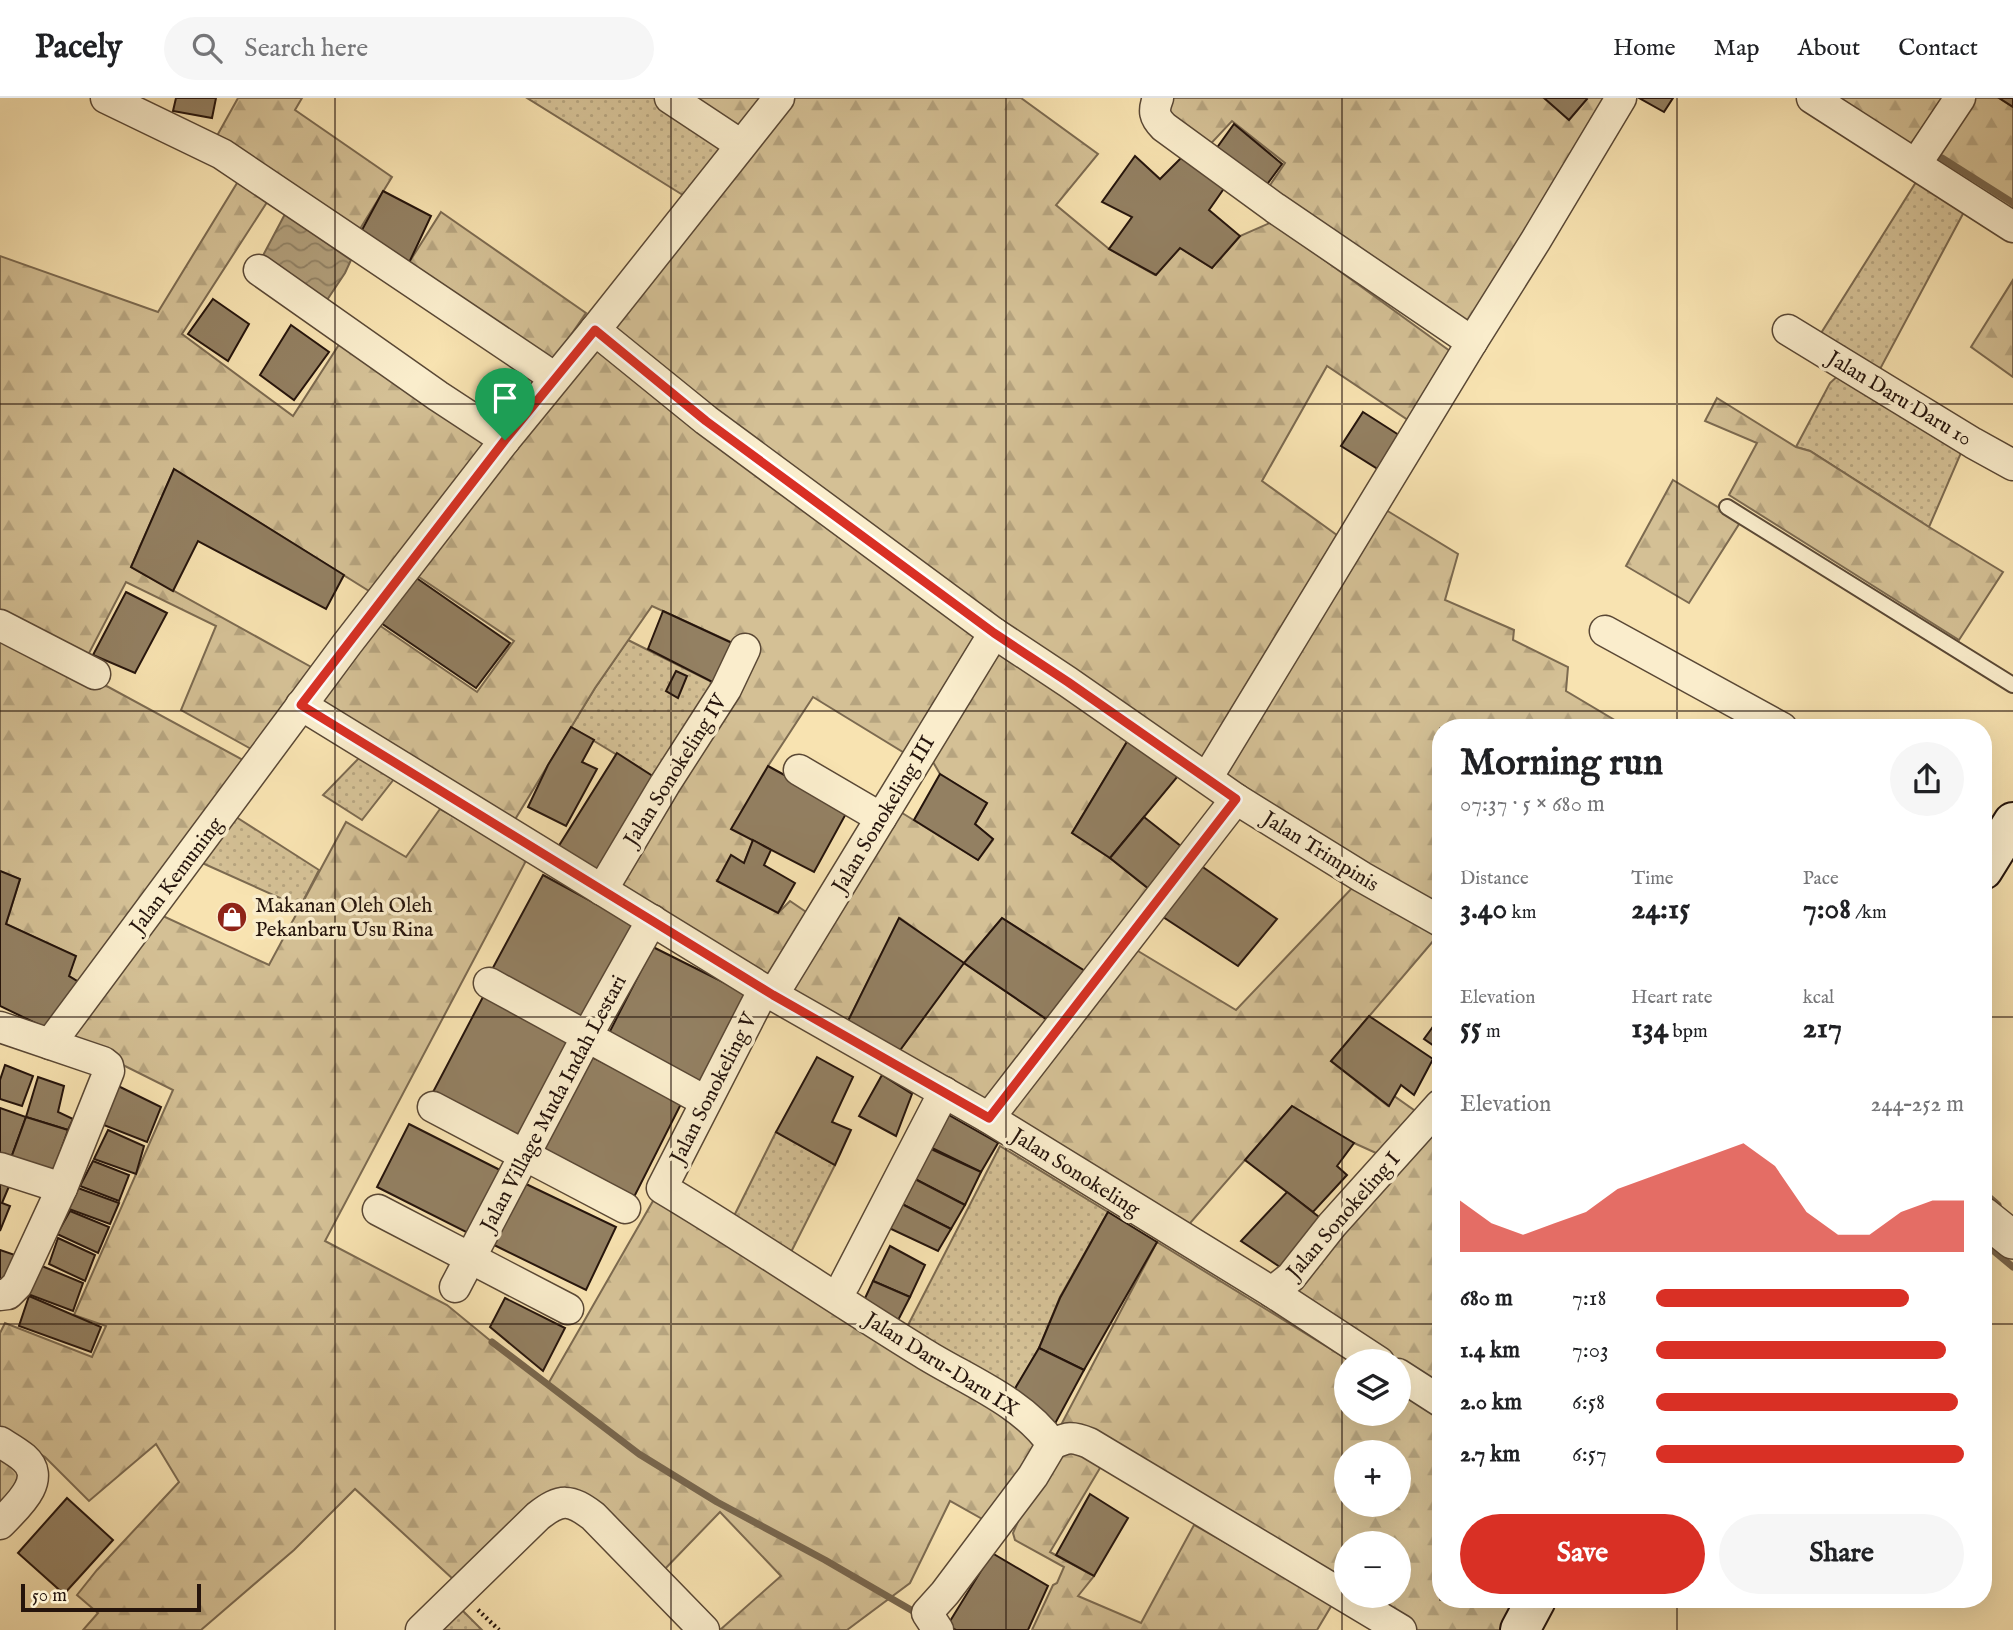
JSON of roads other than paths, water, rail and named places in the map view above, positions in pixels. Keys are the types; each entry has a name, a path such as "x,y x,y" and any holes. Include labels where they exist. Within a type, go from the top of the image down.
{"main road":[{"path":"1520,1630 1532,1608"}],"street":[{"path":"106,98 222,155 555,378"},
{"path":"670,98 741,145"},
{"name":"Jalan Kemuning","path":"50,1044 301,705 505,440 779,98"},
{"path":"1158,98 1154,115 1164,128 1275,208 1472,342"},
{"path":"1207,778 1621,98"},
{"path":"1812,98 2013,227"},
{"path":"1916,164 1960,98"},
{"path":"258,270 505,440"},
{"name":"Jalan Trimpinis","path":"595,330 706,421 994,633 1236,799 1362,877 1432,916"},
{"name":"Jalan Daru Daru 10","path":"1788,330 2013,465"},
{"path":"0,625 95,674"},
{"path":"1605,631 1766,719"},
{"name":"Jalan Sonokeling III","path":"768,992 881,818 994,633"},
{"name":"Jalan Sonokeling IV","path":"602,890 726,689 745,649"},
{"name":"Jalan Sonokeling","path":"301,705 768,992 989,1118 1360,1349"},
{"path":"799,770 881,818"},
{"path":"989,1118 1236,799"},
{"name":"Jalan Village Muda Indah Lestari","path":"455,1287 652,920"},
{"path":"489,982 694,1095"},
{"name":"Jalan Sonokeling V","path":"662,1188 768,992"},
{"path":"0,1027 100,1062 108,1066 109,1071 62,1188 17,1285 8,1294 0,1295"},
{"path":"845,1283 944,1092"},
{"path":"433,1107 625,1208"},
{"name":"Jalan Sonokeling I","path":"1272,1292 1291,1277 1332,1225 1432,1114"},
{"path":"0,1168 62,1188"},
{"name":"Jalan Daru-Daru IX","path":"662,1188 769,1253 922,1353 995,1395 1027,1418 1052,1444"},
{"path":"378,1210 568,1309"},
{"path":"1992,1223 2013,1240"},
{"path":"1411,1382 1432,1396"},
{"path":"938,1630 926,1613 945,1593 1025,1487 1052,1444 1068,1437 1089,1443 1401,1630"},
{"path":"0,1442 29,1463 33,1476 31,1487 24,1499 0,1524"},
{"path":"421,1630 538,1516 551,1506 566,1502 593,1516 704,1630"}],"lane":[{"path":"1727,507 2013,685"}],"water":[{"path":"285,214 351,260 321,309 259,263"}],"waterway":[{"path":"1942,158 2013,203"},
{"path":"1992,1200 1998,1205"},
{"path":"1992,1250 2013,1267"},
{"path":"492,1342 639,1454 717,1502 918,1614"}],"place":[{"name":"Makanan Oleh Oleh Pekanbaru Usu Rina","path":"232,917"}]}
